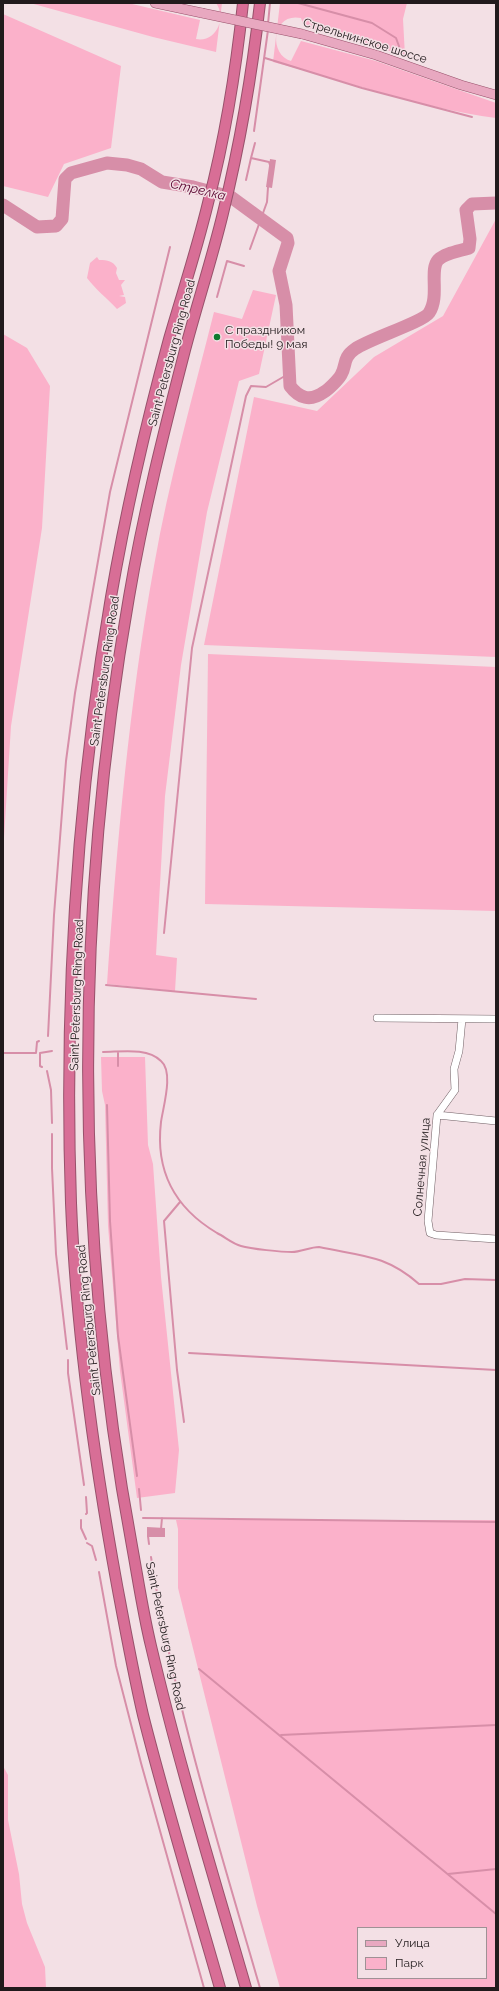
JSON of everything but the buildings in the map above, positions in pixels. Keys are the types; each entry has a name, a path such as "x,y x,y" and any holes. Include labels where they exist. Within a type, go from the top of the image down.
{"highway":[{"name":"Saint Petersburg Ring Road","path":"220,1988 143,1714 105,1518 88,1402 77,1289 71,1202 70,1077 73,965 82,814 98,682 111,599 142,448 168,345 208,202 236,60 243,3"},
{"name":"Saint Petersburg Ring Road","path":"246,1988 176,1743 150,1642 119,1475 104,1361 94,1249 88,1061 95,869 115,686 129,594 157,459 223,216 231,180 253,63 260,3"}],"main road":[{"name":"Стрельнинское шоссе","path":"155,3 302,34 376,55 461,85 496,95"}],"street":[{"path":"377,1018 496,1019"},
{"name":"Солнечная улица","path":"462,1019 459,1051 454,1069 455,1090 437,1115 428,1221 430,1233 436,1235 496,1239"},
{"path":"437,1115 496,1121"}],"green space":[{"path":"30,3 128,3 200,20 196,39 209,37 218,28 220,23 216,52 153,37"},
{"path":"216,3 222,3 220,19 219,9"},
{"path":"280,3 407,3 403,19 405,56 347,37 304,27 301,18 291,18 284,21 279,27 276,34"},
{"path":"3,14 121,66 111,148 64,164 48,197 3,186"},
{"path":"276,37 276,43 279,50 284,57 291,61 301,41 376,61 496,103 496,118 440,108 273,62"},
{"path":"496,219 496,657 204,645 254,397 317,411 374,357 443,316"},
{"path":"97,257 99,260 112,262 117,268 116,273 119,280 125,280 121,285 124,295 119,296 125,297 126,303 117,309 87,278 90,263"},
{"path":"253,290 276,295 259,374 239,381 207,512 181,665 165,796 156,955 177,958 175,991 107,984 115,879 131,722 145,618 160,534 182,438 214,312 242,319"},
{"path":"3,334 27,348 50,386 42,528 11,726 3,854"},
{"path":"208,654 496,667 496,911 205,904"},
{"path":"101,1057 145,1057 148,1145 153,1164 161,1277 179,1450 175,1493 137,1498 120,1371 108,1226 105,1105 102,1091"},
{"path":"176,1520 496,1520 496,1988 280,1988 257,1906 178,1588 178,1529"},
{"path":"3,1766 8,1775 8,1820 19,1874 22,1904 27,1923 45,1967 46,1988 3,1988"}],"shaded area":[{"path":"270,159 276,160 272,188 266,187"},
{"path":"147,1527 165,1528 165,1537 147,1537"}],"waterway":[{"path":"268,24 270,3"},
{"path":"298,3 372,23 396,38 400,49"},
{"path":"254,131 268,30"},
{"path":"265,58 362,88 472,117"},
{"path":"255,143 251,158 269,162 270,165"},
{"path":"246,180 251,158"},
{"name":"Стрелка","path":"3,205 37,227 56,226 62,219 65,179 71,173 107,163 127,165 141,169 162,182 193,187 231,197 287,238 288,243 279,271 286,305 290,386 301,396 309,398 326,391 336,382 343,371 348,355 355,349 372,340 417,321 429,313 434,299 435,264 438,260 449,254 469,248 470,239 466,210 472,204 496,203"},
{"name":"Стрелка","path":"250,249 267,202 268,187"},
{"path":"48,1036 54,915 66,761 75,693 110,492 170,247"},
{"path":"217,297 227,261 244,266"},
{"path":"164,933 192,648 246,396 251,386 266,387 290,373"},
{"path":"106,985 256,999"},
{"path":"36,1053 37,1042 39,1041"},
{"path":"40,1053 52,1051"},
{"path":"103,1052 141,1052 155,1057 165,1066 167,1073 167,1090 161,1122 160,1140 161,1157 165,1173 179,1200 190,1212 202,1223 232,1242 246,1247 274,1251 295,1252 319,1247 360,1255 383,1261 407,1274 419,1284 441,1284 465,1279 496,1280"},
{"path":"3,1053 36,1053"},
{"path":"40,1053 40,1066 42,1067"},
{"path":"118,1053 118,1066"},
{"path":"47,1071 51,1090 52,1123"},
{"path":"107,1105 110,1221 118,1336 137,1476"},
{"path":"52,1134 56,1254 67,1349"},
{"path":"180,1202 164,1221 177,1370 184,1422"},
{"path":"189,1353 496,1370"},
{"path":"68,1360 68,1373 84,1485"},
{"path":"139,1489 141,1510"},
{"path":"86,1497 86,1514"},
{"path":"143,1518 496,1522"},
{"path":"161,1529 162,1518"},
{"path":"81,1520 81,1528 86,1539"},
{"path":"148,1536 149,1544"},
{"path":"87,1543 92,1546 96,1560"},
{"path":"151,1557 172,1666 185,1721 260,1988"},
{"path":"99,1572 116,1666 141,1763 204,1988"},
{"path":"199,1669 496,1914"},
{"path":"281,1735 496,1725"},
{"path":"448,1874 496,1869"}],"place":[{"name":"С праздником Победы! 9 мая","path":"217,337"}]}
